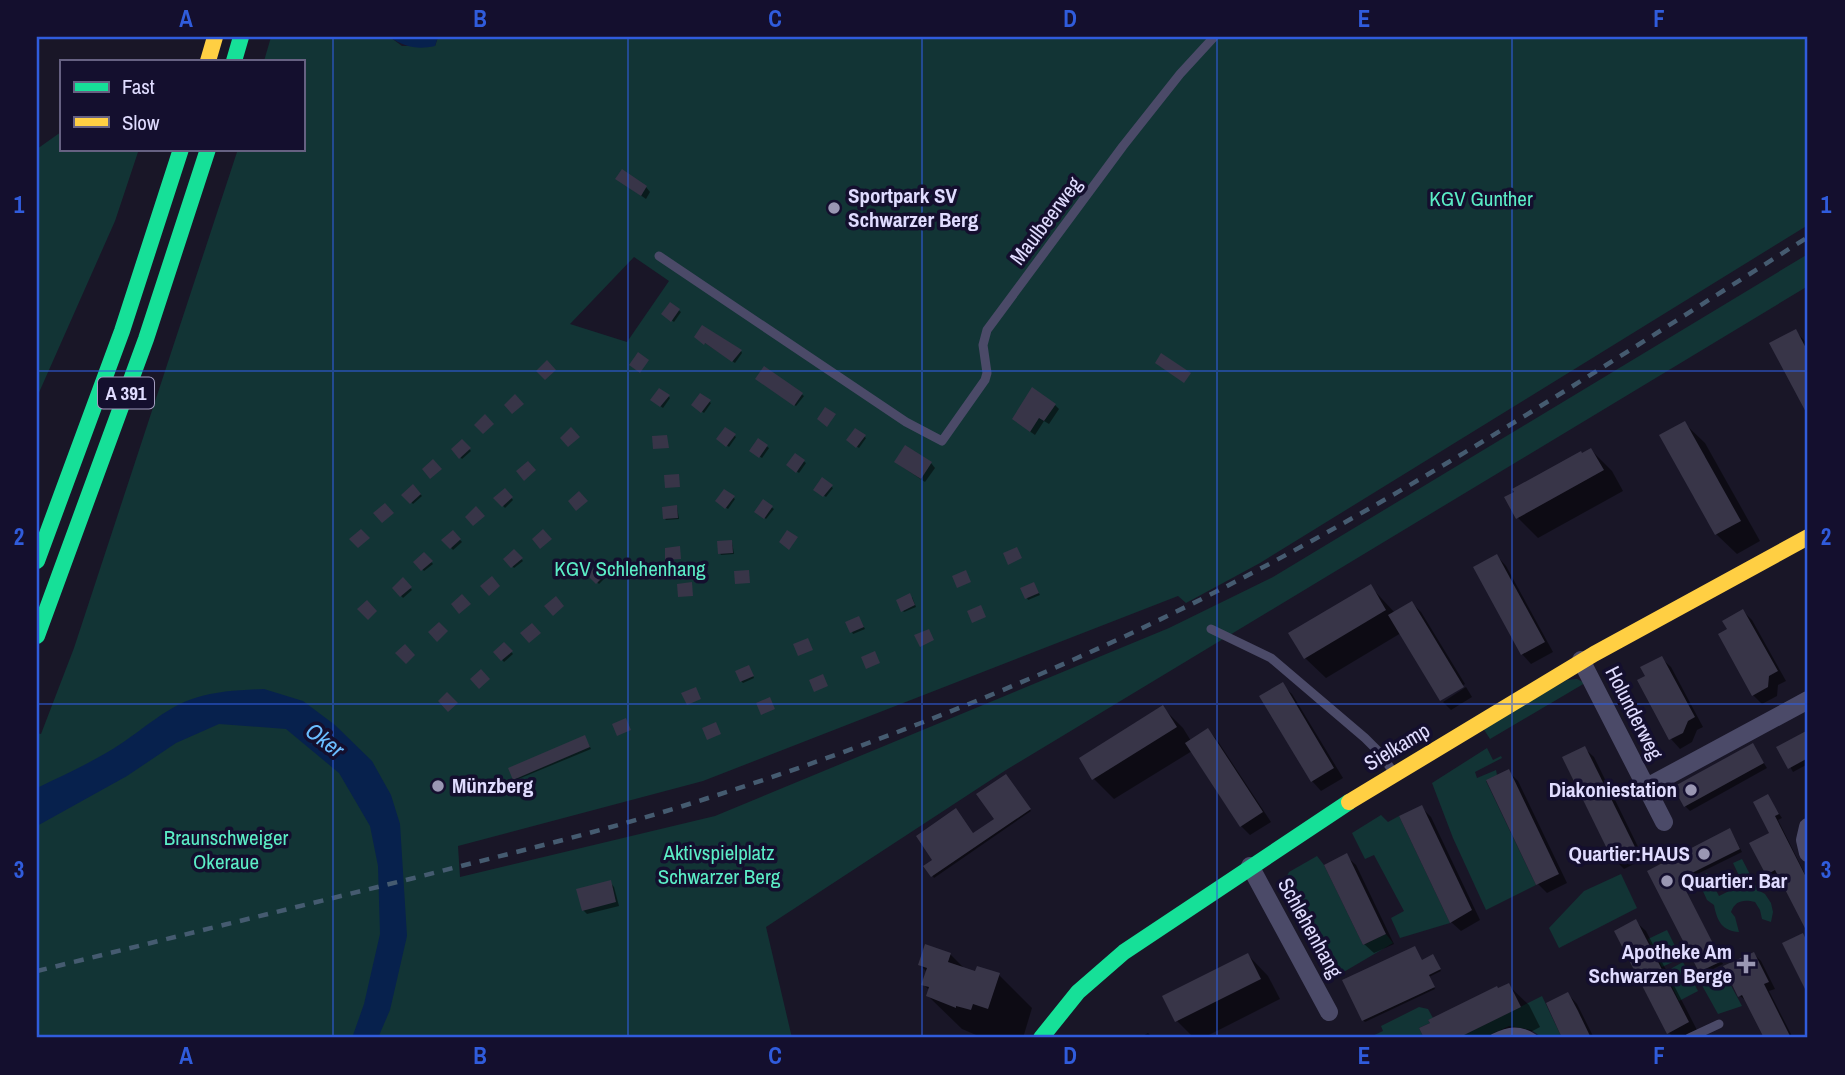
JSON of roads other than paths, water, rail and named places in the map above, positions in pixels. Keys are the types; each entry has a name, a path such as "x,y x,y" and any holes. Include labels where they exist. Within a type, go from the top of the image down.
{"main road":[{"path":"208,60 215,37"},
{"path":"234,60 241,37"},
{"name":"A 391","path":"37,561 122,331 181,150"},
{"name":"A 391","path":"37,636 146,339 208,150"},
{"name":"Sielkamp","path":"1041,1038 1064,1005 1094,976 1250,866 1581,660 1808,537"}],"street":[{"name":"Holunderweg","path":"1581,660 1664,822"},
{"name":"Holunderweg","path":"1647,787 1808,700"},
{"path":"1808,827 1805,840 1808,853"},
{"name":"Schlehenhang","path":"1250,866 1329,1012"}],"lane":[{"name":"Maulbeerweg","path":"659,256 906,422 942,441 985,380 987,373 983,345 988,330 1128,139 1180,74 1214,37"},
{"path":"1211,629 1271,658 1365,738 1380,753 1394,774"},
{"path":"1689,1038 1718,1024"},
{"path":"1494,1038 1508,1032 1524,1032 1533,1038"}],"water":[{"path":"390,37 438,37 435,46 417,48"},
{"name":"Oker","path":"264,689 303,701 335,725 372,761 391,795 400,824 407,936 390,1010 378,1038 352,1038 364,1004 380,934 378,866 370,826 339,773 286,729 219,724 176,743 127,776 37,826 37,788 101,756 185,702 221,692"}],"railway":[{"path":"37,971 633,821 799,768 986,697 1173,613 1360,514 1540,406 1808,237"}],"place":[{"name":"Sportpark SV Schwarzer Berg","path":"834,208"},
{"name":"Münzberg","path":"438,786"},
{"name":"Diakoniestation","path":"1691,790"},
{"name":"Quartier:HAUS","path":"1704,854"},
{"name":"Quartier: Bar","path":"1667,881"},
{"name":"Apotheke Am Schwarzen Berge","path":"1746,964"}],"park label":[{"name":"KGV Gunther","path":"1481,199"},
{"name":"KGV Schlehenhang","path":"630,569"},
{"name":"Braunschweiger Okeraue","path":"226,850"},
{"name":"Aktivspielplatz Schwarzer Berg","path":"719,865"}]}
